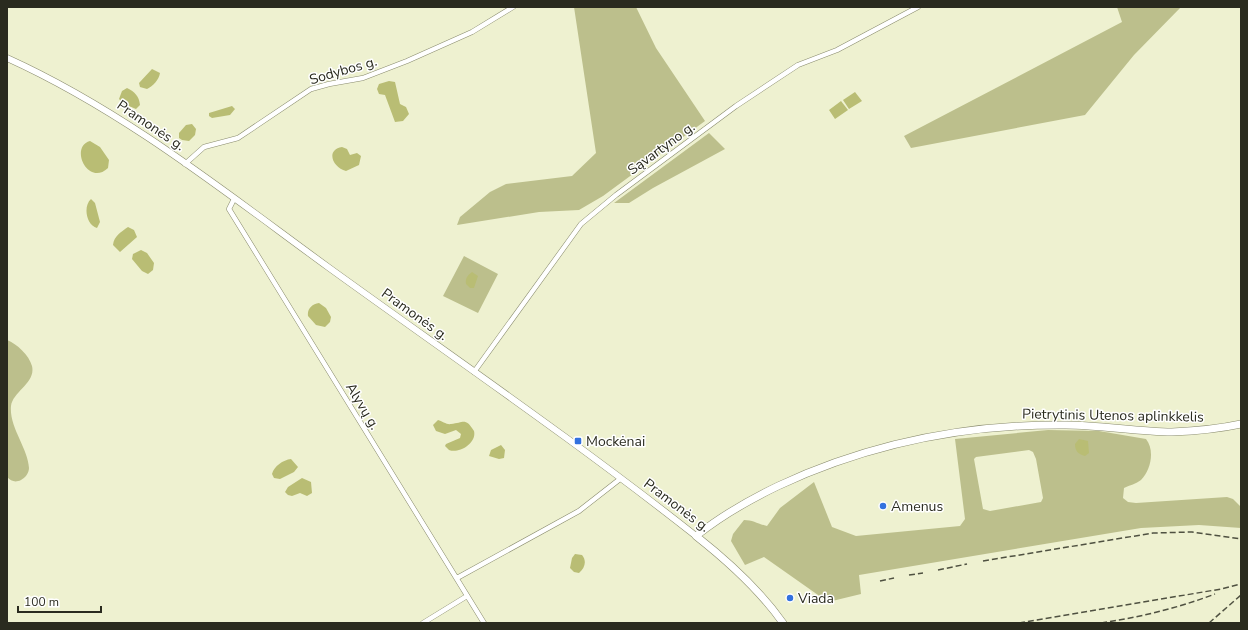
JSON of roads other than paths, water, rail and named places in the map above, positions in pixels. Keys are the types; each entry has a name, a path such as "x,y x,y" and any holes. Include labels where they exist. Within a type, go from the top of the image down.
{"highway":[{"name":"Pietrytinis Utenos aplinkkelis","path":"696,536 729,513 798,477 867,452 926,438 971,431 1035,426 1090,426 1171,432 1206,430 1241,424"},
{"name":"Pramonės g.","path":"696,536 743,576 760,593 783,623"}],"main road":[{"name":"Pramonės g.","path":"7,58 92,101 186,164 474,372 696,536"}],"street":[{"name":"Sodybos g.","path":"186,164 204,147 238,138 311,89 363,78 407,61 472,32 513,7"},
{"name":"Sąvartyno g.","path":"474,372 581,224 616,195 736,106 798,64 837,50 918,7"},
{"name":"Alyvų g.","path":"234,199 229,209 417,517 457,578 484,623"},
{"path":"457,578 579,511 620,479"},
{"path":"423,623 467,596"}],"railway":[{"path":"983,561 1153,533 1192,532 1241,539"},
{"path":"938,570 967,564"},
{"path":"909,575 923,573"},
{"path":"880,581 894,578"},
{"path":"1019,623 1221,589 1241,584"},
{"path":"1101,623 1159,612 1215,594"},
{"path":"1209,623 1241,595"}],"place":[{"name":"Mockėnai","path":"578,441"},
{"name":"Amenus","path":"883,506"},
{"name":"Viada","path":"790,598"}]}
